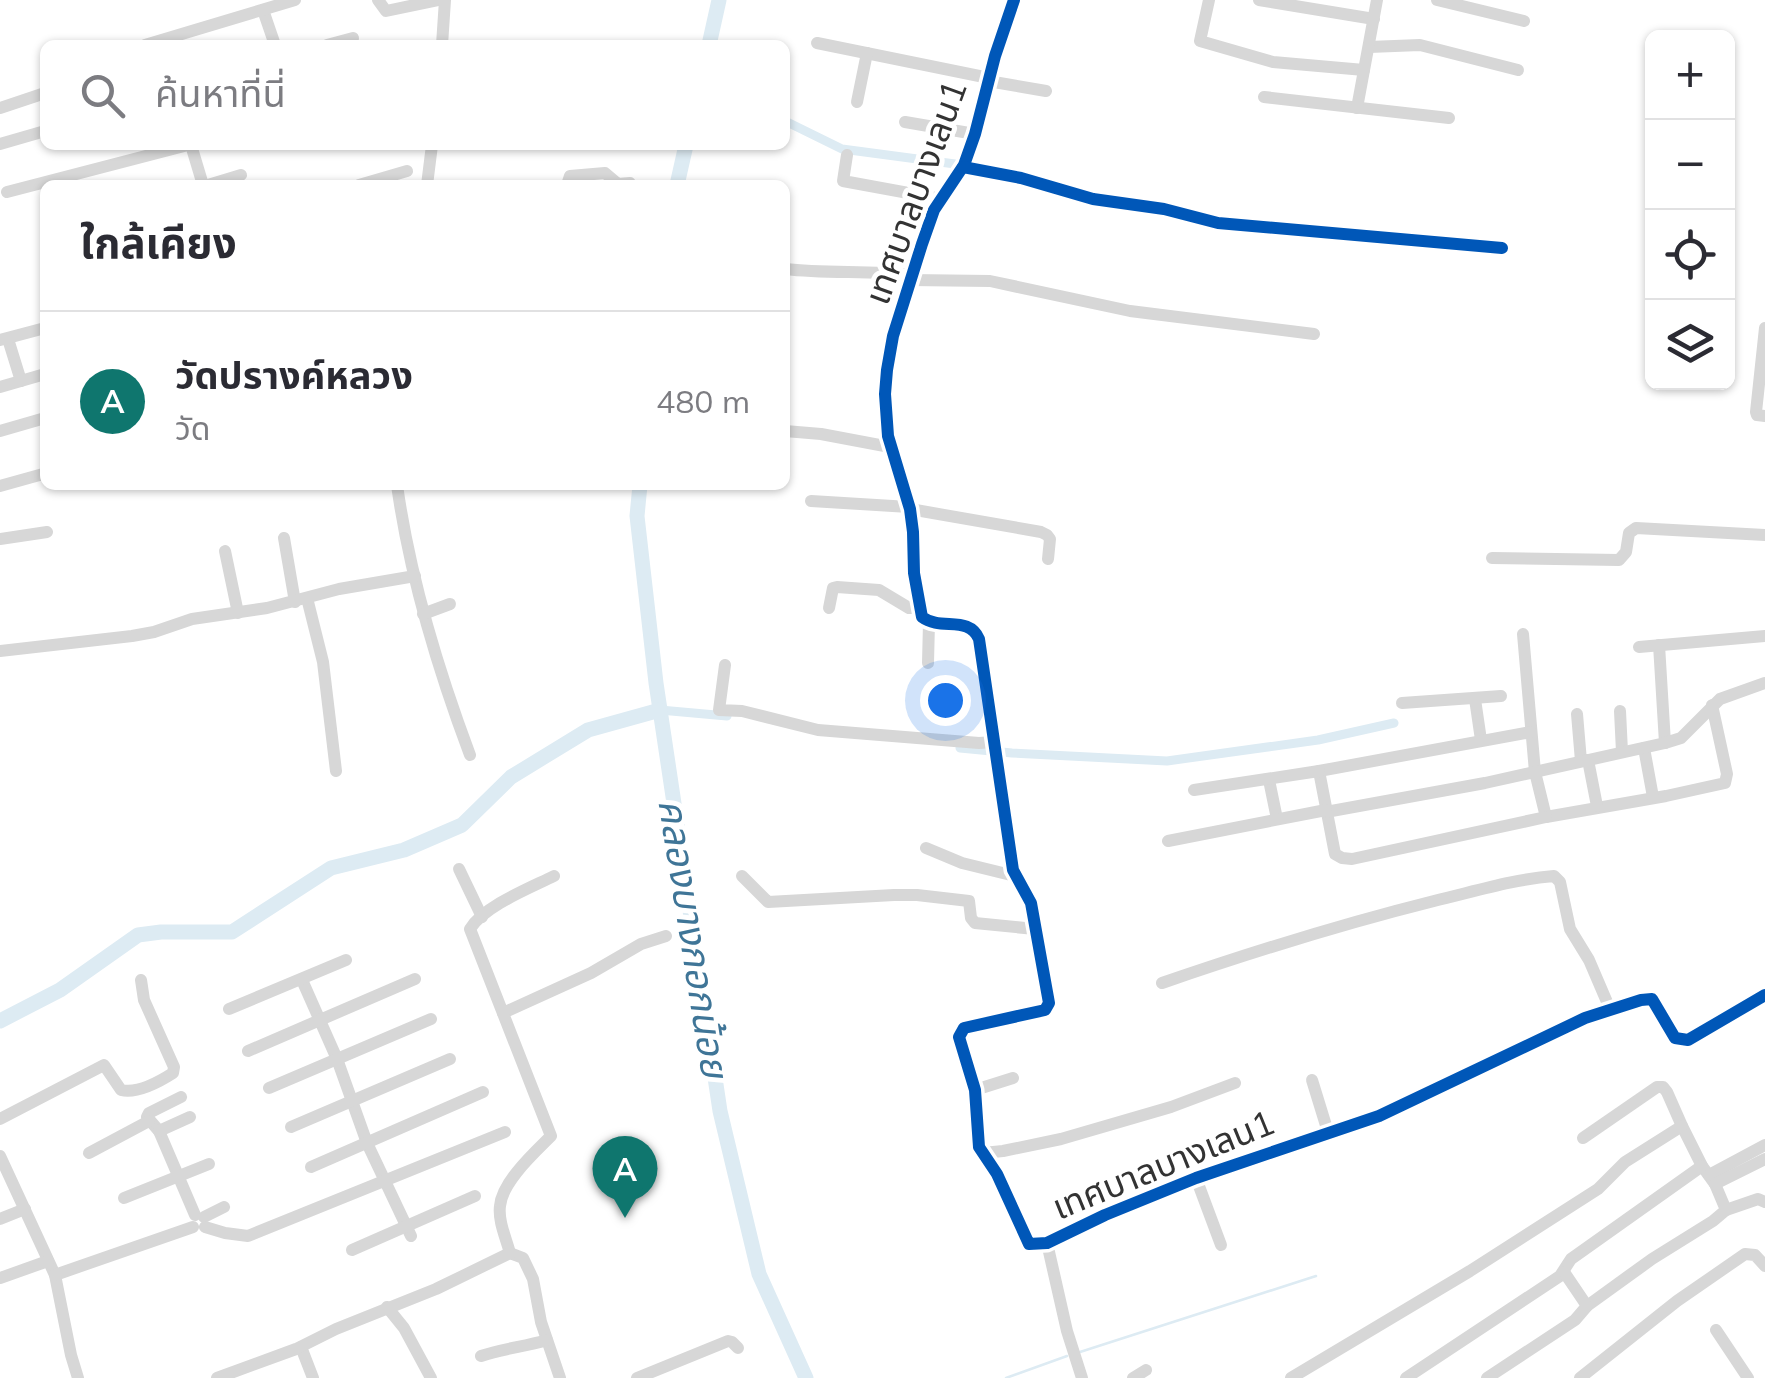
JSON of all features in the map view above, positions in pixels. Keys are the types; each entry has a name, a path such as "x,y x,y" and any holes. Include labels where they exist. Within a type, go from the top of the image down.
{"street":[{"path":"166,40 295,0"},
{"path":"378,0 386,11 442,0 442,40"},
{"path":"1209,0 1200,41 1273,62 1364,70"},
{"path":"1259,0 1374,20"},
{"path":"1358,108 1378,0"},
{"path":"1437,0 1524,21"},
{"name":"เทศบาลบางเลน1","path":"929,622 922,617 917,593 913,532 890,446 885,394 894,336 911,278 934,210 965,161 975,134 1013,1"},
{"path":"263,10 272,40"},
{"path":"346,40 353,38"},
{"path":"817,43 1046,91"},
{"path":"1369,47 1420,45 1518,70"},
{"path":"857,102 867,54"},
{"path":"0,108 40,95"},
{"path":"1264,96 1449,118"},
{"path":"905,122 975,134"},
{"path":"0,144 40,132"},
{"path":"53,180 170,150"},
{"path":"191,150 203,180"},
{"path":"428,180 432,150"},
{"path":"848,155 842,181 941,199"},
{"path":"965,161 1093,199 1164,209 1218,222 1502,248"},
{"path":"374,180 407,170"},
{"path":"569,180 570,176 605,173 613,180"},
{"path":"223,180 241,175"},
{"path":"7,192 40,183"},
{"path":"790,270 830,274 879,271 911,278 990,282 1130,311 1314,334"},
{"path":"1765,328 1756,412 1765,416"},
{"path":"21,381 4,340 40,329"},
{"path":"0,386 40,375"},
{"path":"0,430 40,419"},
{"path":"790,431 890,446"},
{"path":"0,486 40,475"},
{"path":"398,490 435,655 470,756"},
{"path":"811,501 909,508 1041,532 1050,539 1048,559"},
{"path":"1492,558 1619,560 1626,552 1629,533 1636,528 1765,535"},
{"path":"0,539 47,532"},
{"path":"284,538 323,662 336,771"},
{"path":"224,551 238,613"},
{"path":"0,651 132,636 192,619 415,576"},
{"path":"828,608 837,586 879,590 908,608 920,608"},
{"path":"424,614 450,604"},
{"path":"928,662 929,622 968,626 978,634 1015,876 1030,903 1048,1007 960,1031 984,1154 1061,1139 1171,1107 1235,1083"},
{"path":"1523,634 1535,772 1546,817"},
{"path":"1639,646 1765,636"},
{"path":"1659,646 1665,742"},
{"path":"725,665 718,707 722,711 818,730 979,743 994,748"},
{"path":"1168,841 1644,748 1681,738 1712,705 1728,695 1765,683"},
{"path":"1402,703 1501,696"},
{"path":"1475,699 1481,740"},
{"path":"1319,771 1335,854 1352,858 1725,783 1727,774 1712,705"},
{"path":"1620,711 1622,752"},
{"path":"1577,714 1597,806"},
{"path":"1194,790 1531,732"},
{"path":"1644,748 1652,798"},
{"path":"1269,780 1277,819"},
{"path":"926,848 962,863 1015,876"},
{"path":"459,868 482,917"},
{"path":"554,876 475,920 470,935 551,1136 504,1188 499,1208 510,1252 522,1258 532,1279 560,1378"},
{"path":"742,876 768,902 917,895 970,901 971,918 976,923 1035,928"},
{"path":"1162,984 1354,922 1483,889 1554,876 1560,882 1573,936 1589,960 1610,1008"},
{"path":"503,1013 580,978 641,944 666,936"},
{"path":"229,1009 346,960"},
{"path":"248,1050 415,979"},
{"path":"0,1119 104,1065 126,1092 174,1073 144,1000 141,980"},
{"path":"302,980 337,1059 367,1142 409,1231"},
{"name":"เทศบาลบางเลน1","path":"984,1154 1029,1244 1047,1243 1196,1178 1379,1116 1610,1008 1652,999 1676,1038 1688,1040 1765,995"},
{"path":"268,1088 431,1019"},
{"path":"291,1127 450,1059"},
{"path":"974,1090 1014,1078"},
{"path":"1312,1080 1328,1132"},
{"path":"1583,1138 1657,1087 1663,1087 1726,1210"},
{"path":"311,1167 482,1092"},
{"path":"181,1097 149,1113 199,1222 225,1234 248,1236 505,1132"},
{"path":"89,1153 154,1126 190,1117"},
{"path":"1291,1378 1598,1189 1625,1162 1682,1126"},
{"path":"1406,1378 1564,1272 1571,1259 1765,1144"},
{"path":"0,1156 54,1276 78,1378"},
{"path":"1709,1175 1765,1158"},
{"path":"124,1198 208,1164"},
{"path":"1196,1178 1221,1245"},
{"path":"352,1250 409,1231 475,1196"},
{"path":"1487,1378 1575,1320 1587,1306 1726,1210 1758,1199 1765,1202"},
{"path":"54,1276 199,1222 224,1207"},
{"path":"0,1219 25,1210"},
{"path":"1047,1243 1082,1378"},
{"path":"217,1378 436,1289 510,1252"},
{"path":"1580,1378 1677,1301 1745,1254 1755,1254 1765,1266"},
{"path":"0,1278 48,1261"},
{"path":"1564,1272 1587,1306"},
{"path":"387,1306 432,1378"},
{"path":"1716,1330 1748,1378"},
{"path":"481,1356 508,1346 522,1348 547,1340"},
{"path":"637,1378 728,1341 738,1348"},
{"path":"301,1347 313,1378"},
{"path":"1133,1378 1146,1370"}],"waterway":[{"name":"คลองบางกอกน้อย","path":"710,40 719,0"},
{"path":"790,123 842,149 955,164"},
{"name":"คลองบางกอกน้อย","path":"678,180 685,150"},
{"name":"คลองบางกอกน้อย","path":"640,490 637,516 656,683 720,1111 759,1274 806,1378"},
{"path":"660,710 727,716"},
{"path":"0,1021 60,990 138,935 232,932 331,868 404,850 462,825 511,777 588,730 660,710"},
{"path":"960,748 1167,761 1318,740 1394,723"},
{"path":"1080,1352 1316,1276"},
{"path":"1006,1378 1067,1356"}],"cycle path":[{"path":"1014,0 964,165 934,210 922,244 893,336 885,394 888,436 910,509 914,573 922,617 969,627 979,639 1013,870 1031,903 1049,1003 1045,1010 964,1028 959,1037 975,1090 979,1147 997,1174 1029,1244 1047,1243 1196,1178 1379,1116 1585,1018 1652,999 1675,1038 1688,1040 1765,995"},
{"path":"963,167 1021,178 1093,199 1164,209 1218,223 1502,248"}],"place":[{"name":"วัดปรางค์หลวง","path":"625,1218"}]}
